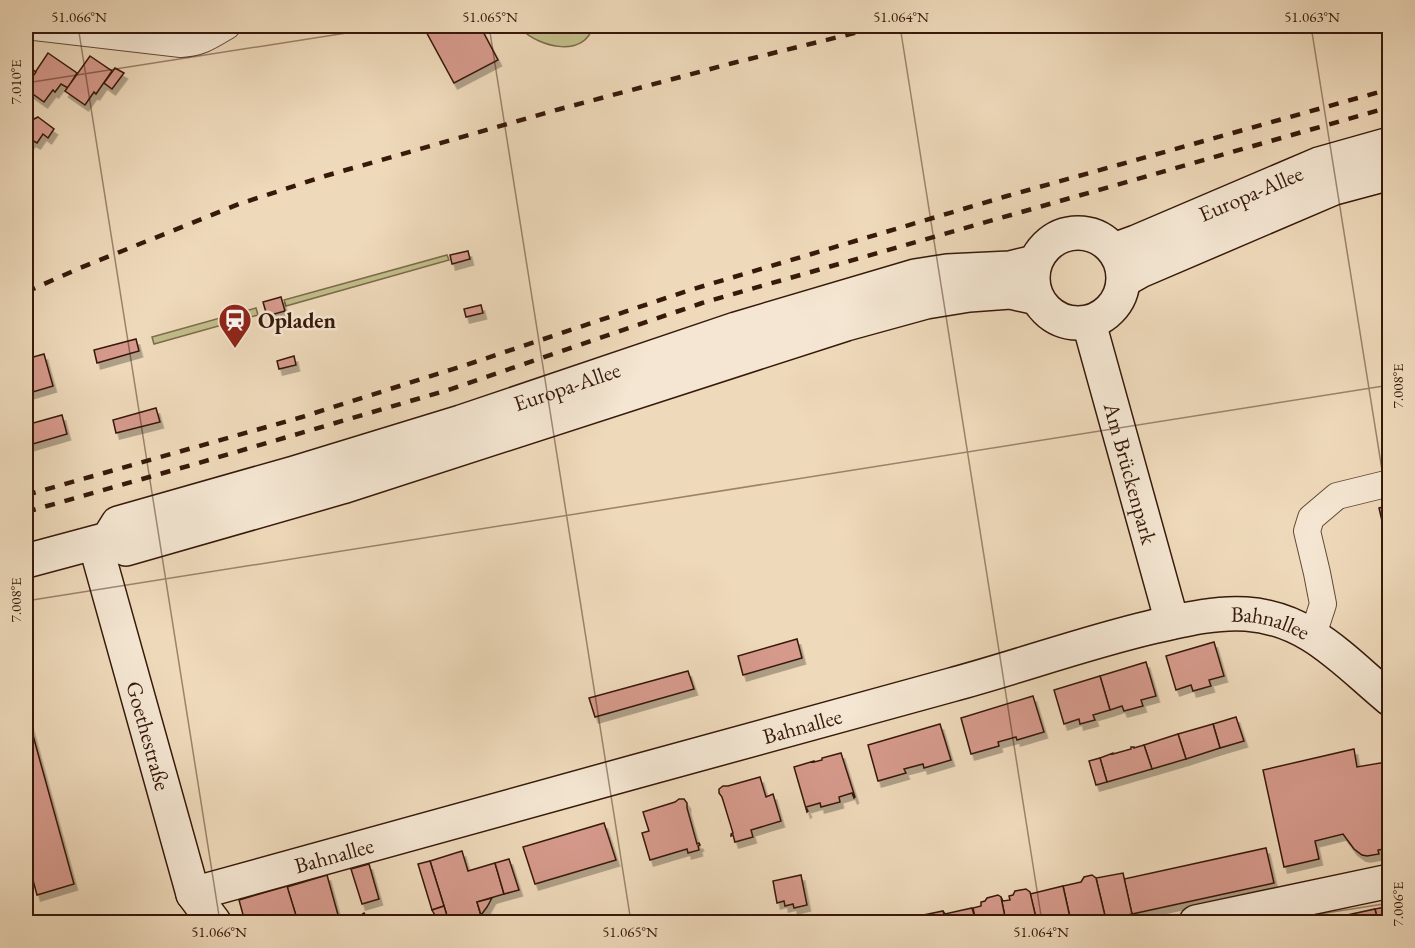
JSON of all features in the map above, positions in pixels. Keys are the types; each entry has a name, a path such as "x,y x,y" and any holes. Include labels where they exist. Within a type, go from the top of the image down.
{"main road":[{"name":"Europa-Allee","path":"1389,144 1319,164 1136,242 1119,265 1140,271 1334,188 1389,172"},
{"path":"1076,232 1101,239 1119,265 1121,295 1113,308 1102,317 1089,323 1074,324 1060,320 1047,312 1036,298 1032,275 1035,262 1051,241 1063,235 1076,232"},
{"name":"Europa-Allee","path":"26,561 101,541 118,523 461,422 736,329 915,276 947,271 1010,267 1035,262"},
{"name":"Europa-Allee","path":"101,541 126,549 342,487 846,324 926,302 969,295 1010,292 1036,298"},
{"name":"Am Brückenpark","path":"1089,323 1172,622"},
{"name":"Goethestraße","path":"101,541 193,894 214,922"},
{"name":"Bahnallee","path":"193,894 957,684 1122,634 1211,614 1248,614 1273,618 1313,635 1349,662 1389,699"},
{"path":"1196,922 1389,880"}],"street":[{"path":"26,26 181,44 194,44 205,40 227,26"},
{"path":"1313,635 1323,604 1307,531 1311,518 1337,496 1389,483"}],"shaded area":[{"path":"522,26 593,26 581,43 561,47 529,36 521,29"},
{"path":"447,255 449,260 286,306 284,300"},
{"path":"256,308 258,315 154,344 152,337"}],"building":[{"path":"423,26 480,26 498,60 454,83"},
{"path":"48,53 77,73 68,88 61,84 44,102 26,89 26,86"},
{"path":"90,56 112,71 85,105 65,91"},
{"path":"26,65 36,72 26,86"},
{"path":"115,68 124,73 112,89 104,83"},
{"path":"38,117 54,129 48,138 43,134 37,143 32,140 26,149 26,123"},
{"path":"468,251 470,259 452,264 450,255"},
{"path":"281,297 285,311 267,316 263,302"},
{"path":"481,305 483,313 466,317 464,309"},
{"path":"136,339 139,351 97,363 94,350"},
{"path":"44,354 53,386 26,394 26,359"},
{"path":"294,356 296,365 279,369 277,361"},
{"path":"156,408 160,422 116,433 113,420"},
{"path":"62,415 67,434 26,446 26,425"},
{"path":"1390,505 1390,537 1386,538 1379,508"},
{"path":"797,639 802,658 743,675 738,656"},
{"path":"1214,642 1224,676 1209,680 1211,686 1193,691 1191,685 1176,690 1166,656"},
{"path":"1146,662 1156,696 1141,700 1143,706 1124,711 1122,706 1110,710 1100,676"},
{"path":"688,671 694,689 595,717 589,698"},
{"path":"1100,676 1110,710 1093,715 1095,720 1080,724 1079,719 1064,724 1054,690"},
{"path":"1033,696 1044,732 1017,740 1016,737 998,742 999,746 971,754 961,718"},
{"path":"26,710 74,884 37,895 26,854"},
{"path":"1236,717 1244,741 1220,748 1213,724"},
{"path":"940,724 951,760 924,768 923,764 904,769 906,773 878,781 868,745"},
{"path":"1213,724 1220,748 1186,759 1178,734"},
{"path":"1178,734 1186,759 1152,769 1144,745"},
{"path":"1144,745 1152,769 1107,782 1100,758"},
{"path":"1354,749 1357,767 1386,762 1390,786 1390,848 1378,850 1379,854 1362,855 1354,849 1343,834 1315,841 1319,859 1284,867 1263,770"},
{"path":"841,753 855,797 852,793 839,797 840,802 821,807 820,803 806,807 807,812 794,767"},
{"path":"1100,758 1107,782 1096,785 1089,761"},
{"path":"760,777 766,797 773,794 781,821 751,830 753,837 735,842 733,835 731,836 733,833 719,789"},
{"path":"684,799 687,803 697,844 700,845 699,850 688,853 687,849 650,860 642,833 649,831 643,812"},
{"path":"604,823 616,860 535,884 523,847"},
{"path":"1266,848 1274,883 1132,914 1124,879"},
{"path":"462,851 468,871 495,863 504,894 477,902 481,916 459,922 449,922 430,861"},
{"path":"509,859 519,890 504,894 495,863"},
{"path":"430,861 444,906 432,910 418,864"},
{"path":"369,864 379,899 362,904 351,869"},
{"path":"1123,873 1132,914 1106,920 1096,878"},
{"path":"327,875 340,922 298,922 287,887"},
{"path":"801,875 807,905 794,908 793,904 785,906 784,901 777,903 773,881"},
{"path":"1092,875 1096,878 1106,920 1071,922 1063,886 1081,882 1084,877"},
{"path":"287,886 298,922 245,922 239,900"},
{"path":"1063,886 1071,922 1037,922 1030,894"},
{"path":"1026,889 1030,892 1037,922 1006,922 1001,897 1003,901 1010,900 1009,896 1015,891"},
{"path":"998,895 1001,897 1006,922 976,922 973,908 981,906 981,902 987,898"},
{"path":"492,898 487,907 481,915 477,902"},
{"path":"444,906 449,922 441,921 432,910"},
{"path":"1390,906 1390,922 1378,922 1375,909"},
{"path":"972,908 976,922 946,922 943,911 945,914"},
{"path":"1375,909 1378,922 1315,922"},
{"path":"943,911 946,922 890,922"},
{"path":"364,913 370,922 351,922"}],"railway":[{"path":"26,292 239,204 325,176 560,109 883,26"},
{"path":"26,495 302,417 690,290 1007,196 1390,89"},
{"path":"26,512 448,390 702,303 1390,107"}],"place":[{"name":"Opladen","path":"235,349"}]}
